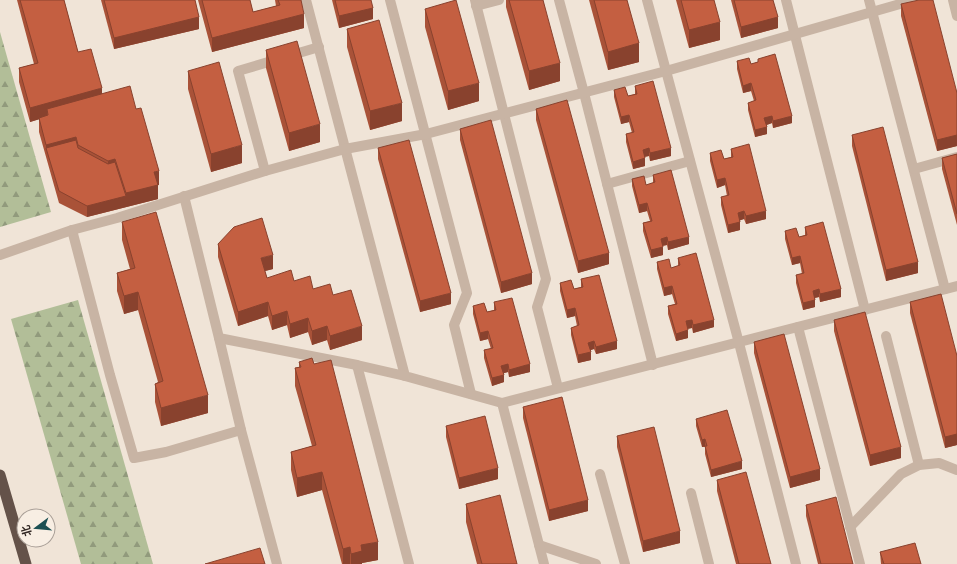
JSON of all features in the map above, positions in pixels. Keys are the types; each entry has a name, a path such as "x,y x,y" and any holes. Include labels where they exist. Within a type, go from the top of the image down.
{"highway":[{"path":"0,475 26,564"}],"lane":[{"path":"306,0 405,376"},
{"path":"390,0 426,134 466,293 454,325 471,394"},
{"path":"499,0 476,3 546,279 537,307 558,388"},
{"path":"559,0 653,365"},
{"path":"647,0 739,343 796,564"},
{"path":"786,0 865,310"},
{"path":"869,0 945,289"},
{"path":"0,255 72,230 117,218 265,171 345,149 426,134 505,114 666,71 914,0"},
{"path":"953,0 957,16"},
{"path":"265,171 238,71 319,47"},
{"path":"914,169 957,157"},
{"path":"607,184 690,161"},
{"path":"184,196 241,430 277,564"},
{"path":"72,230 110,375 134,458 166,452 241,430"},
{"path":"219,338 405,376 502,403 957,286"},
{"path":"798,328 860,564"},
{"path":"886,336 920,466"},
{"path":"357,365 409,564"},
{"path":"502,403 544,564"},
{"path":"850,527 901,474 920,466 939,463 957,470"},
{"path":"600,474 624,564"},
{"path":"691,493 709,564"},
{"path":"539,545 596,564"}],"green space":[{"path":"0,32 51,212 0,227"},
{"path":"78,300 153,564 81,564 11,319"}],"building":[{"path":"20,0 64,0 78,52 91,49 102,88 30,108 19,68 38,63"},
{"path":"104,0 195,0 199,17 114,38"},
{"path":"202,0 250,0 253,12 280,5 278,0 301,0 304,14 212,38"},
{"path":"335,0 371,0 373,8 339,16"},
{"path":"456,0 479,83 448,91 425,9"},
{"path":"509,0 543,0 560,63 529,71"},
{"path":"594,0 627,0 639,43 608,52"},
{"path":"681,0 714,0 720,22 689,30"},
{"path":"734,0 773,0 778,17 741,27"},
{"path":"919,0 933,0 957,93 957,135 937,140 901,4"},
{"path":"379,20 402,103 370,111 347,29"},
{"path":"297,41 320,124 289,133 266,50"},
{"path":"775,54 792,116 773,121 772,116 764,118 767,127 755,130 748,103 756,100 751,83 743,86 737,61 749,58 751,64 758,62 758,59"},
{"path":"219,62 242,145 211,154 188,71"},
{"path":"653,81 671,148 650,153 649,148 643,150 645,158 633,162 626,134 634,132 629,115 621,117 614,90 625,87 628,96 637,94 635,86"},
{"path":"130,86 136,109 141,108 159,171 154,172 158,185 126,193 115,159 108,161 78,145 76,137 46,145 39,118 48,115 47,109"},
{"path":"567,100 609,253 578,261 536,109"},
{"path":"491,120 532,273 501,282 460,129"},
{"path":"883,127 918,262 886,270 852,135"},
{"path":"76,140 78,148 108,164 115,162 126,196 87,206 59,191 46,148"},
{"path":"409,140 451,293 420,301 378,148"},
{"path":"749,144 766,211 746,216 744,211 738,213 740,222 728,225 721,197 729,195 725,178 717,180 710,153 721,150 724,159 733,157 731,149"},
{"path":"957,154 957,214 942,158"},
{"path":"671,170 689,237 668,242 667,237 661,239 663,247 651,250 643,223 652,221 647,203 639,205 632,179 644,176 646,185 655,182 653,175"},
{"path":"156,212 208,395 161,408 155,384 163,381 138,292 124,296 117,273 135,268 122,222"},
{"path":"262,218 273,255 261,258 267,278 291,270 294,281 310,276 313,289 330,284 333,295 351,290 362,326 330,336 327,326 312,331 308,318 290,324 287,311 272,316 268,302 238,312 218,244 234,227"},
{"path":"823,222 841,289 820,294 819,289 813,291 815,300 803,303 796,275 804,273 800,256 792,258 785,231 796,228 799,237 807,235 805,227"},
{"path":"696,253 714,320 693,325 692,320 686,321 688,330 676,334 668,306 677,304 672,286 664,288 657,262 669,259 671,268 680,265 678,258"},
{"path":"599,275 617,341 596,347 594,341 588,343 591,352 578,355 571,328 579,325 575,308 567,310 560,283 571,280 574,289 583,287 581,279"},
{"path":"941,294 957,356 957,434 945,437 910,302"},
{"path":"512,298 530,364 509,370 508,364 501,366 504,375 492,378 484,350 493,348 488,331 480,333 473,306 484,303 487,312 496,310 494,302"},
{"path":"865,312 901,447 870,455 834,320"},
{"path":"784,334 820,469 790,477 754,342"},
{"path":"312,358 314,364 331,360 378,542 361,545 362,551 351,554 350,547 343,549 322,472 297,478 291,452 316,445 295,368 301,367 299,362"},
{"path":"562,397 588,500 549,510 523,407"},
{"path":"727,410 742,461 711,470 705,446 707,446 705,439 702,440 696,419"},
{"path":"485,416 498,468 459,478 446,426"},
{"path":"654,427 680,531 643,541 617,436"},
{"path":"746,472 771,564 739,564 717,480"},
{"path":"500,495 517,564 482,564 466,504"},
{"path":"836,497 853,564 821,564 806,505"},
{"path":"915,543 921,564 884,564 880,552"},
{"path":"260,548 265,564 205,564"}]}
